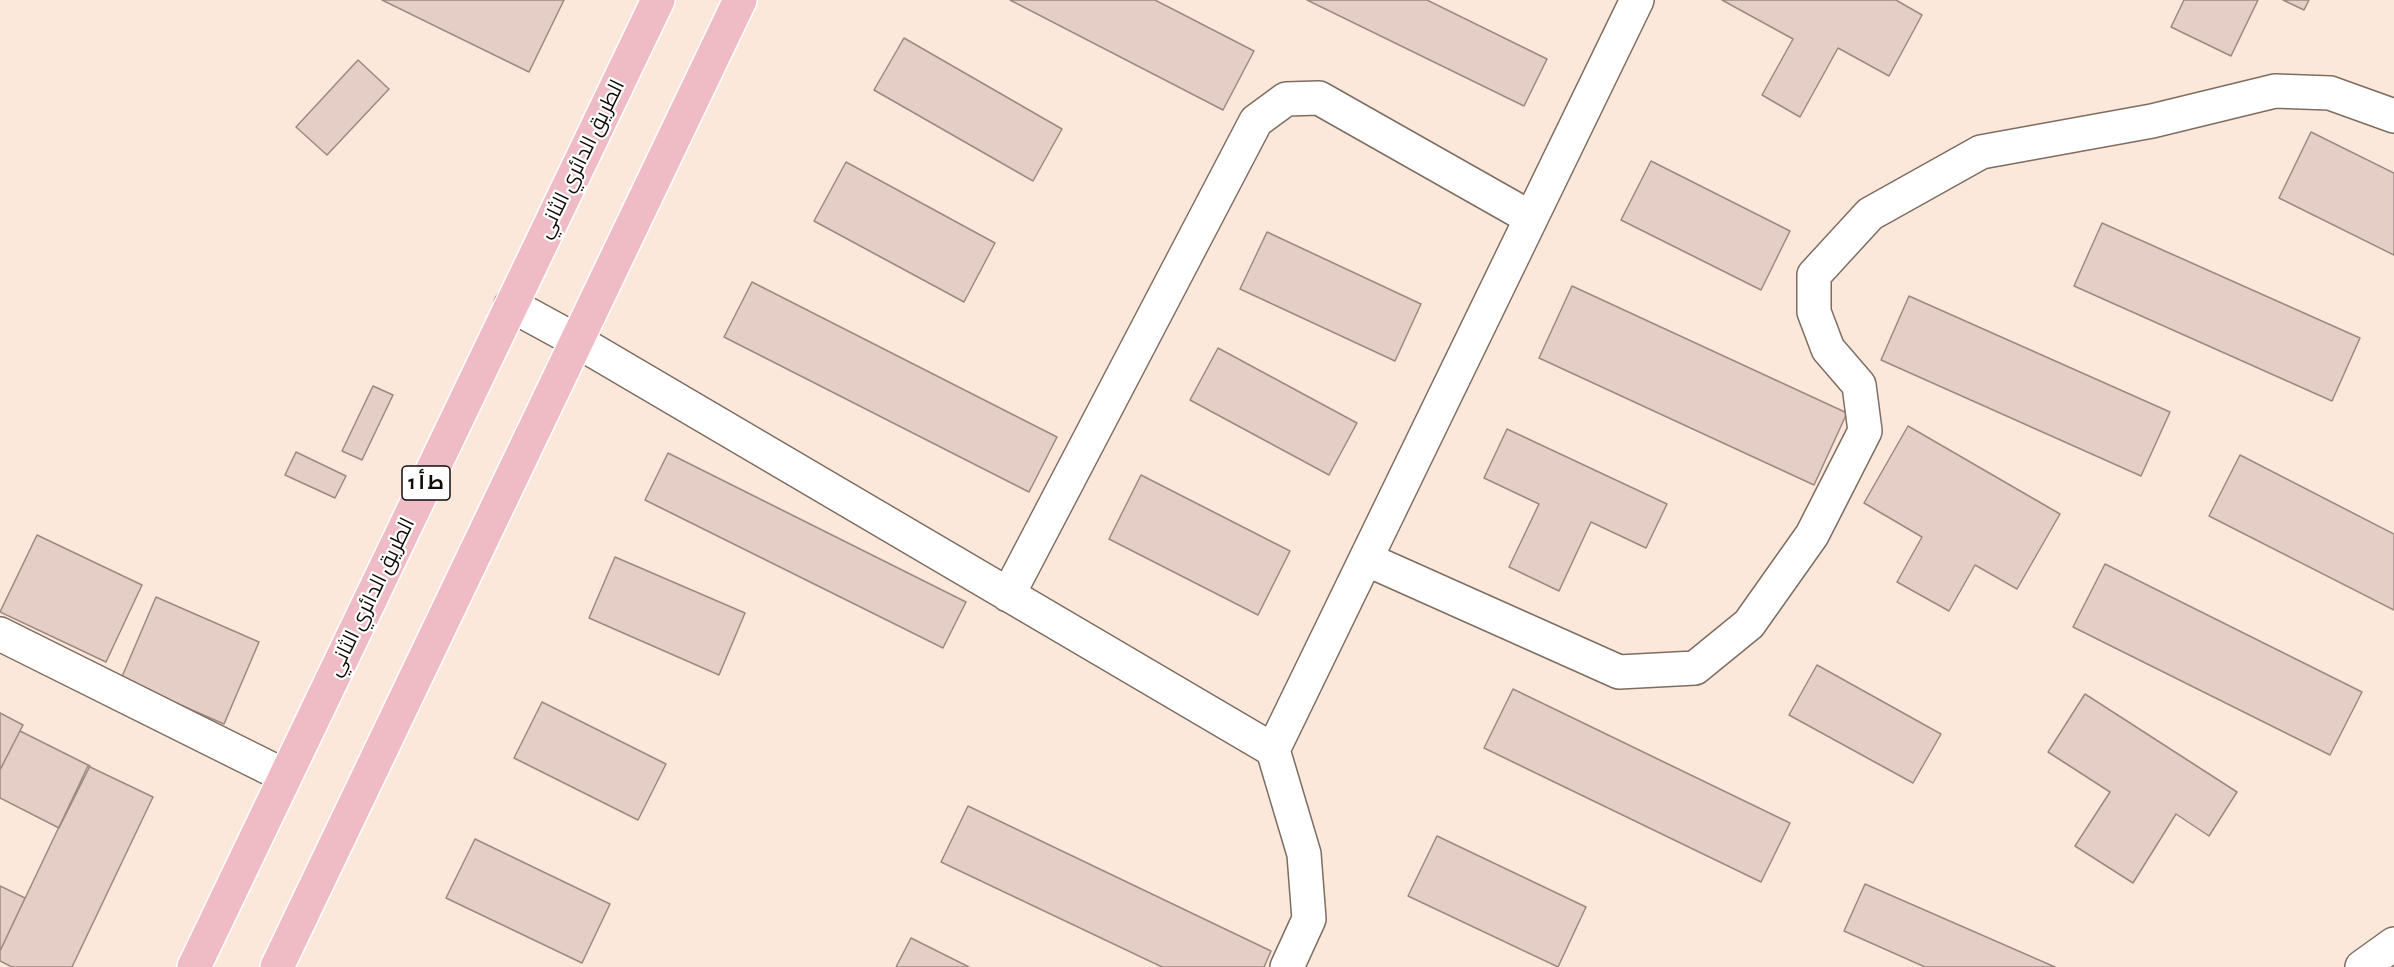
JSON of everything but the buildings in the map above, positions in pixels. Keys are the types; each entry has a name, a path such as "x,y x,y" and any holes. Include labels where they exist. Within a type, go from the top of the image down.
{"highway":[{"name":"الطريق الدائري الثاني","path":"194,967 658,0"},
{"path":"277,967 740,0"}],"street":[{"path":"1287,967 1309,918 1304,854 1273,750 1636,0"},
{"path":"1366,559 1620,672 1695,668 1749,624 1812,535 1865,430 1859,384 1828,349 1814,312 1814,275 1870,214 1981,152 2152,121 2275,91 2331,93 2394,116"},
{"path":"1008,595 1256,121 1279,104 1286,99 1319,98 1531,218"},
{"path":"511,305 577,341 1273,750"},
{"path":"0,634 285,776"},
{"path":"2362,967 2394,944"}]}
